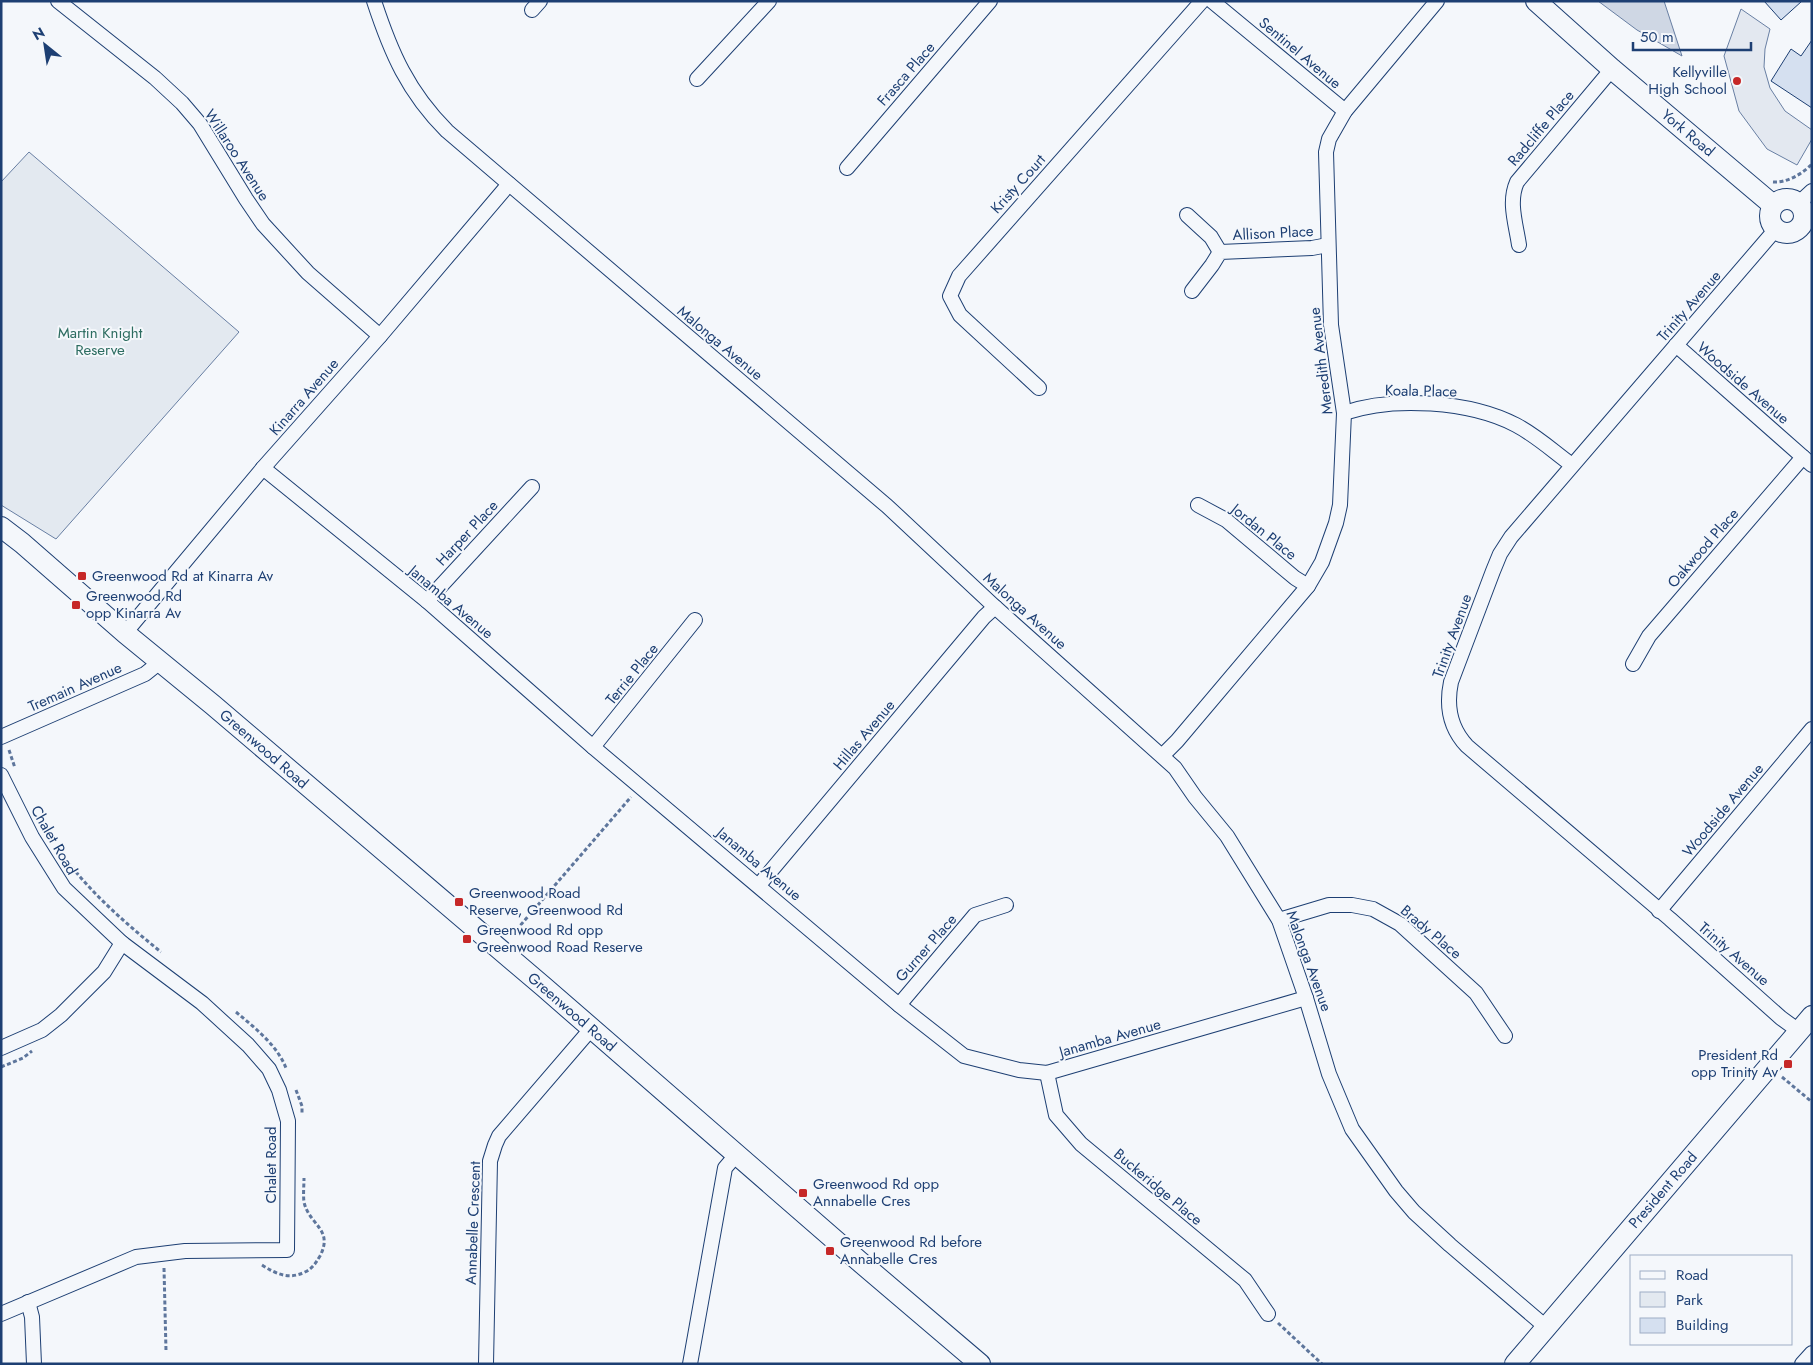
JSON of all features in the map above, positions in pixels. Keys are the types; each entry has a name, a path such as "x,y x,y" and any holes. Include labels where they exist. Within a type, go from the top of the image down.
{"street":[{"name":"Willaroo Avenue","path":"58,1 155,78 182,103 200,124 246,200 263,224 308,273 380,336"},
{"name":"Malonga Avenue","path":"374,1 391,50 418,98 430,114 447,131 887,506 995,607 1175,768 1195,797 1227,836 1279,920 1330,1074 1352,1129 1396,1191 1414,1212 1546,1327"},
{"path":"697,79 770,1"},
{"name":"Frasca Place","path":"847,168 990,1"},
{"name":"Kristy Court","path":"1039,388 960,315 950,296 959,276 1202,1"},
{"name":"Sentinel Avenue","path":"1212,1 1345,111"},
{"name":"Meredith Avenue","path":"1163,756 1308,586 1322,562 1340,505 1344,413 1330,325 1326,152 1329,138 1345,111 1437,1"},
{"name":"York Road","path":"1536,1 1612,69 1773,205"},
{"name":"Radcliffe Place","path":"1519,245 1512,203 1513,191 1517,182 1612,69"},
{"name":"Kinarra Avenue","path":"125,633 263,468 380,336 509,184"},
{"path":"1806,197 1802,224 1805,234 1790,233 1776,229 1772,225 1770,215 1773,205 1783,199 1795,200 1806,197"},
{"name":"Allison Place","path":"1187,214 1211,237 1220,252"},
{"name":"Trinity Avenue","path":"1776,229 1511,537 1500,554 1451,682 1448,695 1452,724 1459,738 1467,746 1782,1018 1805,1024"},
{"name":"Allison Place","path":"1220,252 1312,248 1328,245"},
{"name":"Allison Place","path":"1192,291 1220,252"},
{"name":"Woodside Avenue","path":"1676,345 1808,461"},
{"name":"Koala Place","path":"1344,413 1360,408 1398,404 1439,404 1472,409 1495,415 1515,425 1534,436 1572,466"},
{"name":"Oakwood Place","path":"1633,664 1649,636 1808,461"},
{"name":"Janamba Avenue","path":"263,468 427,601 640,786 899,1005 964,1056 1019,1070 1047,1073 1306,998"},
{"name":"Harper Place","path":"427,601 532,487"},
{"name":"Jordan Place","path":"1198,505 1226,520 1295,578 1308,586"},
{"name":"Greenwood Road","path":"1,527 228,718 980,1364"},
{"name":"Hillas Avenue","path":"759,885 984,617 995,607"},
{"name":"Terrie Place","path":"594,747 695,620"},
{"name":"Tremain Avenue","path":"1,737 145,674 160,662"},
{"name":"Woodside Avenue","path":"1659,911 1812,729"},
{"name":"Chalet Road","path":"1,775 32,836 64,888 122,942 202,1002 248,1045 269,1069 280,1090 288,1122 287,1250 185,1250 136,1257 1,1314"},
{"name":"Gurner Place","path":"899,1005 975,915 1006,905"},
{"name":"Brady Place","path":"1279,920 1328,905 1352,905 1373,909 1400,924 1476,993 1505,1036"},
{"path":"1,1048 42,1030 61,1015 104,972 122,942"},
{"name":"President Road","path":"1515,1364 1805,1024"},
{"name":"Annabelle Crescent","path":"486,1364 489,1200 492,1153 499,1136 591,1029"},
{"name":"Buckeridge Place","path":"1047,1073 1056,1116 1081,1144 1245,1280 1268,1314"},
{"path":"690,1364 725,1168 737,1154"},
{"path":"28,1302 32,1317 34,1364"},
{"path":"1802,1364 1812,1353"}],"path":[{"path":"8,750 18,777"},
{"path":"512,935 640,786"},
{"path":"57,846 74,871 109,908 162,953"},
{"path":"232,1009 255,1027 281,1055 288,1072"},
{"path":"1782,1077 1812,1102"},
{"path":"295,1089 302,1106 302,1115"},
{"path":"256,1261 278,1275 297,1276 314,1267 325,1246 322,1231 312,1220 304,1202 304,1173"},
{"path":"164,1262 166,1351"},
{"path":"1268,1314 1322,1364"}],"green space":[{"name":"Martin Knight Reserve","path":"29,152 239,332 56,539 1,505 1,182"}],"shaded area":[{"path":"1598,1 1664,1 1682,56 1637,30"},
{"path":"1741,9 1770,29 1765,49 1764,67 1770,88 1785,111 1812,130 1812,139 1797,165 1767,149 1739,111 1724,56"}],"building":[{"path":"1764,1 1802,1 1781,20"},
{"path":"1812,40 1812,108 1771,81 1791,49 1801,56"}],"place":[{"name":"Kellyville High School","path":"1737,81"},
{"name":"Greenwood Rd at Kinarra Av","path":"82,576"},
{"name":"Greenwood Rd opp Kinarra Av","path":"76,605"},
{"name":"Greenwood Road Reserve, Greenwood Rd","path":"459,902"},
{"name":"Greenwood Rd opp Greenwood Road Reserve","path":"467,939"},
{"name":"President Rd opp Trinity Av","path":"1788,1064"},
{"name":"Greenwood Rd opp Annabelle Cres","path":"803,1193"},
{"name":"Greenwood Rd before Annabelle Cres","path":"830,1251"}]}
